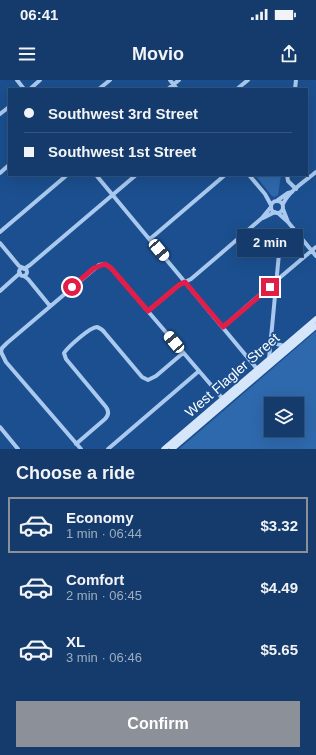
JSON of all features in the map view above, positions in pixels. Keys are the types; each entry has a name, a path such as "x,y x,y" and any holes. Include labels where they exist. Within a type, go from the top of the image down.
{"main road":[{"name":"West Flagler Street","path":"169,448 259,371 269,359 316,319"},
{"name":"West Flagler Street","path":"169,448 178,437 206,416 223,399 259,371 267,368 316,326"},
{"path":"267,368 269,359"}],"street":[{"path":"17,80 23,88"},
{"path":"31,88 40,80"},
{"path":"100,88 110,80"},
{"path":"170,80 176,88"},
{"path":"170,88 179,80"},
{"path":"238,88 248,80"},
{"path":"0,114 8,108"},
{"path":"0,173 8,166"},
{"path":"262,218 280,212 286,199 316,172"},
{"path":"0,232 66,176"},
{"path":"97,176 259,371"},
{"path":"0,291 135,176"},
{"path":"150,239 224,176"},
{"path":"250,176 265,194 276,213 288,222 316,256"},
{"path":"287,176 294,191"},
{"path":"148,311 179,285 191,279 262,218 277,200 294,191"},
{"path":"265,194 281,201 288,222"},
{"path":"269,359 281,240 283,236 293,228"},
{"path":"0,243 50,306"},
{"path":"223,327 316,247"},
{"path":"81,449 6,362 1,352 2,348 7,343 94,268 102,264 109,266 223,399"},
{"path":"76,444 105,419 108,413 106,406 68,362 64,355 69,347 90,329 96,327 103,331 142,377 148,380 156,376 183,353"},
{"path":"271,336 277,344 284,346"},
{"path":"108,449 199,371"},
{"path":"0,427 18,449"}],"shaded area":[{"path":"256,176 281,176 278,195 274,197"},
{"path":"316,331 316,449 179,449"}],"route":[{"path":"72,287 94,268 105,264 111,268 148,311 179,285 185,282 223,327 270,287"}]}
